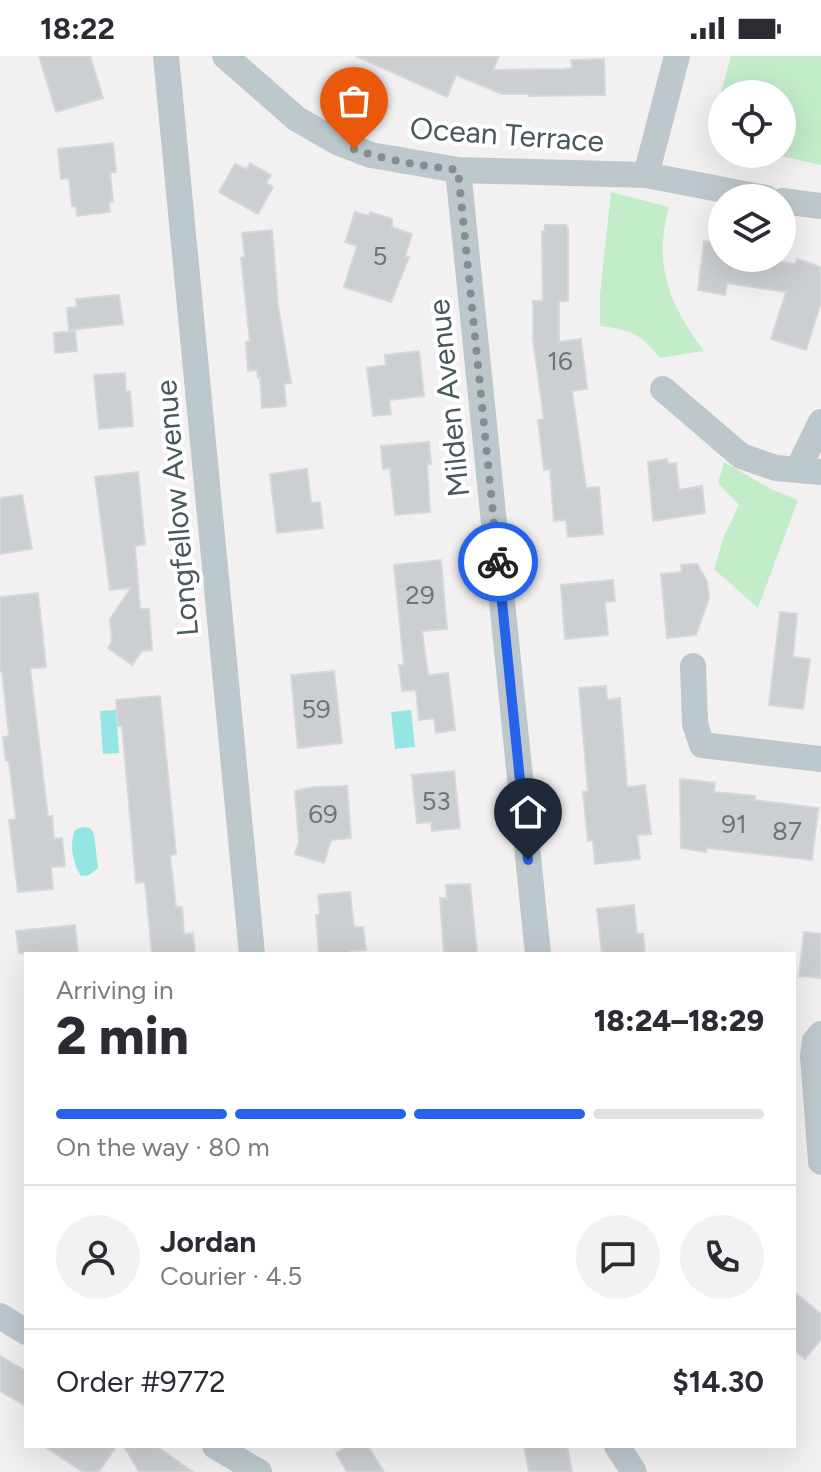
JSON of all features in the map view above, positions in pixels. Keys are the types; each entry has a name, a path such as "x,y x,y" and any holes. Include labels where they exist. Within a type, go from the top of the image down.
{"street":[{"name":"Longfellow Avenue","path":"166,56 252,952"},
{"name":"Ocean Terrace","path":"225,56 297,119 337,142 371,155 458,170 646,175 708,187"},
{"path":"646,175 677,56"},
{"name":"Milden Avenue","path":"458,170 538,952"},
{"path":"796,203 821,206"},
{"path":"663,389 741,456 776,468 809,471 821,422"},
{"path":"693,666 695,724 702,745 821,759"},
{"path":"821,1034 815,1041 813,1056 821,1162"},
{"path":"0,1316 24,1331"},
{"path":"218,1448 259,1472"},
{"path":"618,1448 634,1472"}],"green space":[{"path":"731,56 821,56 821,165 796,159 796,80 724,80"},
{"path":"611,192 669,207 663,247 667,283 682,317 704,351 660,358 634,334 600,326 600,295"},
{"path":"724,462 771,489 798,500 758,608 714,569 724,536 739,505 718,483"}],"water":[{"path":"116,710 119,753 103,754 100,711"},
{"path":"411,710 415,747 395,749 391,712"},
{"path":"90,828 94,834 98,868 89,875 81,876 72,848 75,830"}],"building":[{"path":"39,56 90,56 103,98 56,112"},
{"path":"356,56 499,56 493,70 565,69 572,68 571,60 604,59 605,95 502,94 456,75 447,97"},
{"path":"113,143 116,172 110,173 113,202 109,202 110,212 77,216 76,206 72,206 69,178 61,179 58,149"},
{"path":"250,163 271,175 266,183 273,187 258,214 219,192 235,164 247,169"},
{"path":"355,212 369,216 370,212 392,219 392,227 412,234 405,256 409,257 391,302 344,287 357,246 345,242"},
{"path":"545,225 566,225 568,229 568,301 559,301 559,342 581,339 587,389 572,391 586,488 599,487 603,534 568,537 566,520 554,521 550,469 544,470 538,420 544,419 533,339 533,301 543,301 542,231 545,231"},
{"path":"272,230 278,306 291,383 284,384 286,406 262,408 260,377 257,370 248,371 246,342 250,341 241,258 245,257 242,233"},
{"path":"704,241 708,242 708,272 796,272 797,259 821,267 821,302 806,350 771,339 786,292 727,283 725,295 698,290"},
{"path":"119,295 123,324 69,330 67,308 77,307 76,299"},
{"path":"75,331 77,351 55,353 54,333"},
{"path":"419,351 424,396 389,400 391,414 373,416 367,368 386,365 385,355"},
{"path":"125,373 133,426 99,429 94,375"},
{"path":"429,442 430,512 395,515 390,468 383,469 381,446"},
{"path":"667,459 668,464 676,463 679,490 702,486 705,513 653,521 648,462"},
{"path":"307,469 311,503 320,502 323,528 277,533 270,474"},
{"path":"138,472 145,544 135,546 140,609 149,609 152,650 142,651 132,665 108,648 112,642 110,619 131,588 110,590 95,477"},
{"path":"22,495 32,549 0,554 0,498"},
{"path":"441,560 447,629 422,631 428,675 448,673 455,730 436,733 434,718 419,720 416,690 402,691 399,665 404,665 394,565"},
{"path":"697,564 707,581 709,598 696,635 667,638 661,574 682,572 681,565"},
{"path":"613,580 615,601 605,602 608,635 565,639 561,585"},
{"path":"38,593 46,667 30,668 48,817 52,816 54,839 62,838 65,866 51,867 53,889 18,892 9,820 16,819 3,737 9,736 0,671 0,597"},
{"path":"780,612 797,614 793,657 810,659 803,709 769,705"},
{"path":"334,671 342,743 298,748 291,675"},
{"path":"606,686 607,700 620,698 627,787 645,785 651,834 637,835 640,859 595,864 593,840 588,841 583,792 588,791 579,688"},
{"path":"160,696 176,854 170,855 176,907 182,907 184,934 193,933 195,952 152,952 145,882 136,883 122,726 118,726 116,700"},
{"path":"454,771 460,828 432,831 431,822 417,823 412,775"},
{"path":"680,779 715,783 714,792 818,808 812,860 681,848"},
{"path":"347,786 351,838 331,840 324,863 295,854 299,842 295,791"},
{"path":"470,884 477,952 444,952 440,898 447,898 446,885"},
{"path":"350,892 354,927 363,927 366,950 319,952 318,895"},
{"path":"634,905 637,934 643,934 645,952 602,952 597,909"},
{"path":"75,925 78,952 19,953 16,931"},
{"path":"804,932 821,934 821,978 799,976"},
{"path":"796,1294 821,1314 821,1339 805,1359 796,1352"},
{"path":"0,1356 24,1370 24,1405 0,1391"},
{"path":"47,1448 115,1448 99,1472 83,1472"},
{"path":"125,1448 159,1448 193,1472 139,1472"},
{"path":"344,1448 369,1448 384,1472 347,1472 336,1453"},
{"path":"524,1448 567,1448 572,1472 529,1472"}],"way so far":[{"path":"354,149 418,165 458,170 498,562"}],"route":[{"path":"498,562 528,860"}]}
